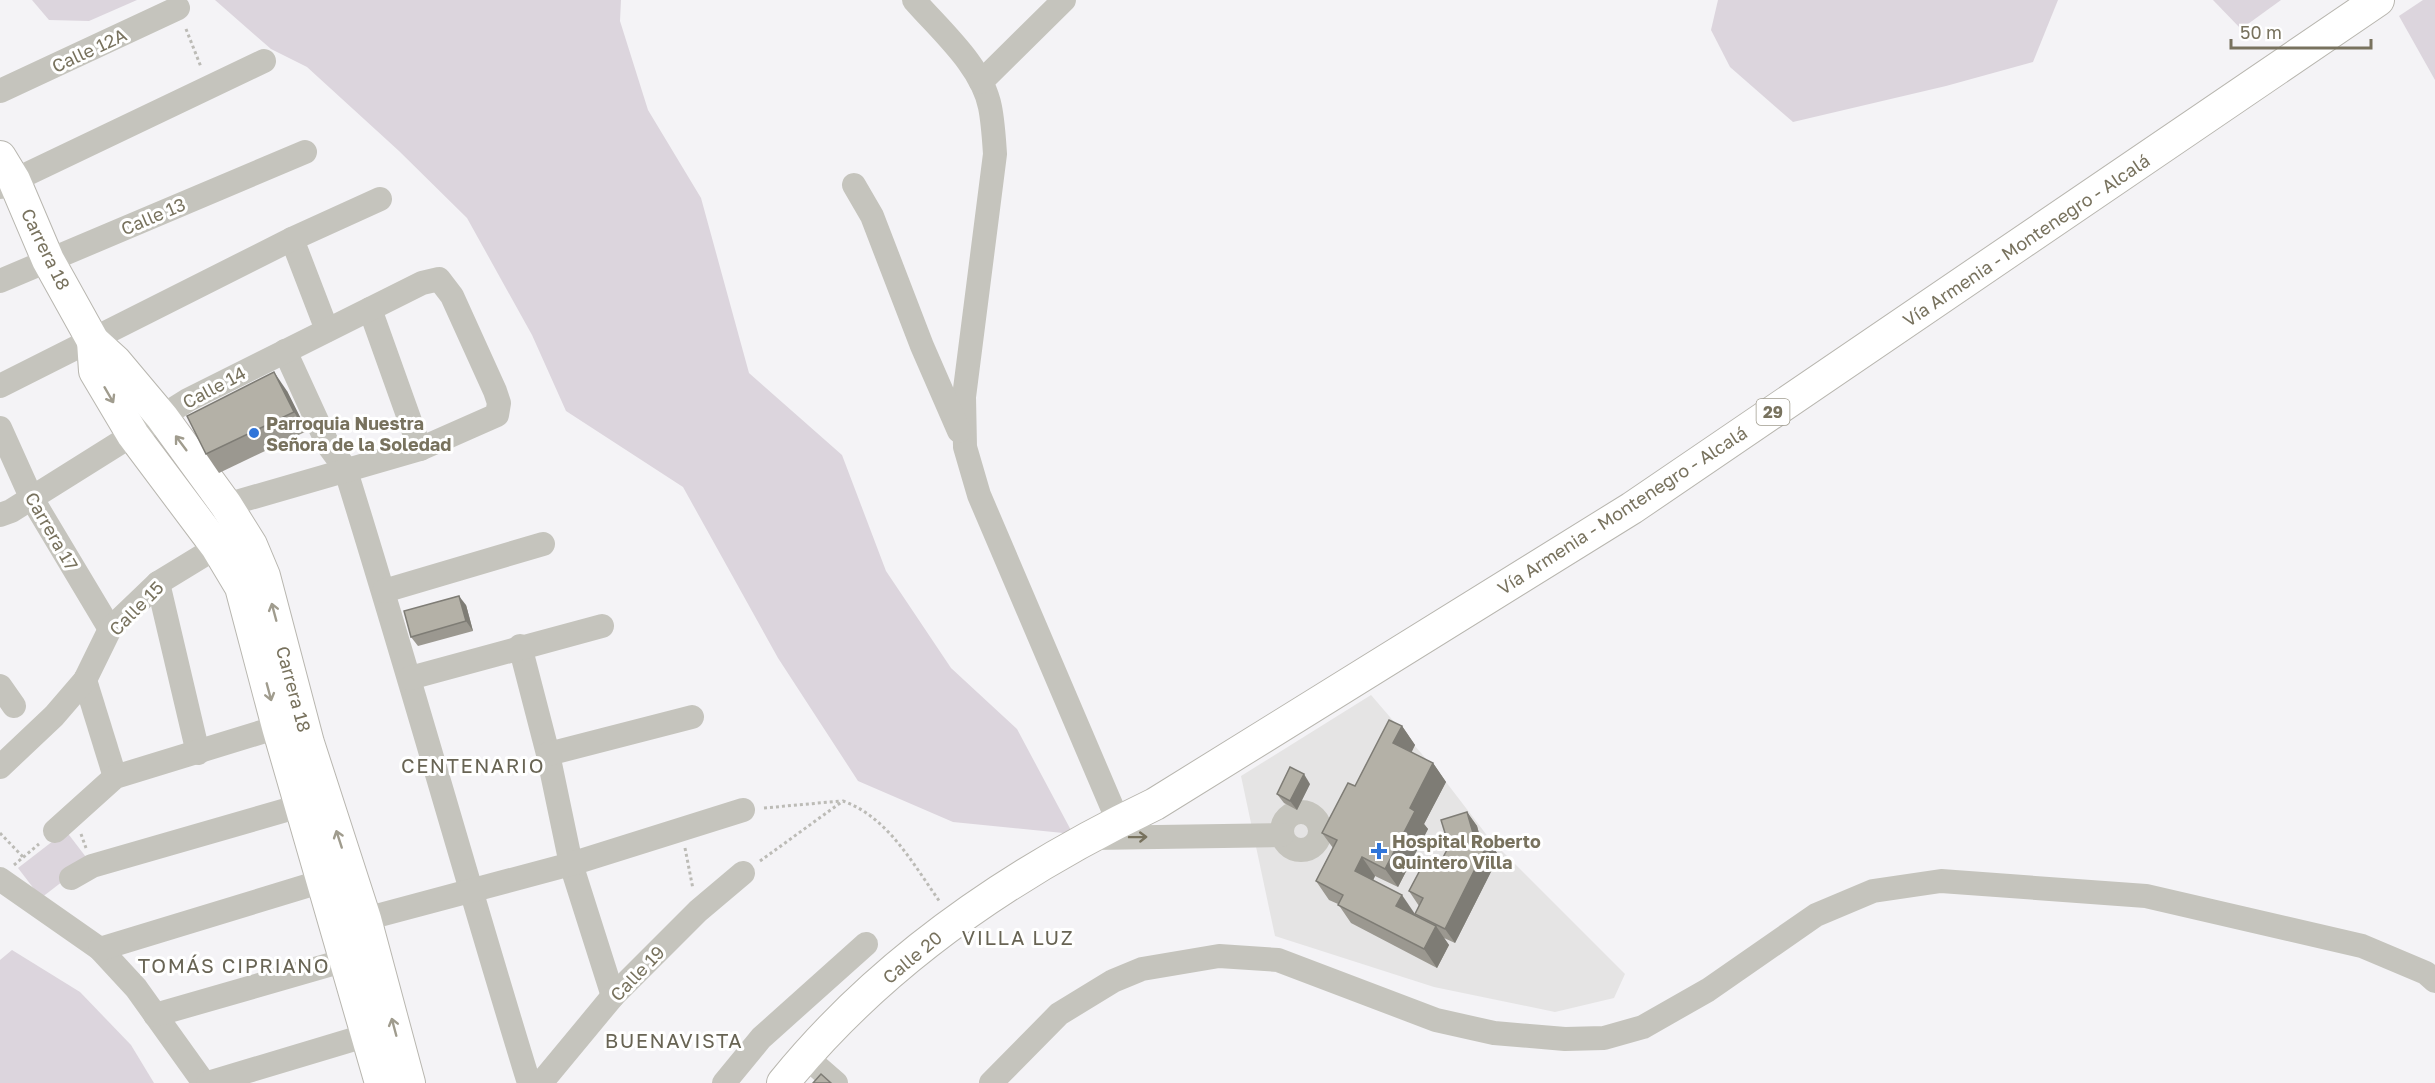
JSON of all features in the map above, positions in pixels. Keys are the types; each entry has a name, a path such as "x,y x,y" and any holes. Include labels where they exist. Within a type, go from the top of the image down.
{"main road":[{"name":"Vía Armenia - Montenegro - Alcalá","path":"1155,804 1632,508 2378,0"},
{"name":"Carrera 18","path":"5,175 48,261 93,340 115,361 162,417 226,505 251,545 264,576 308,742 350,923 409,1083"},
{"name":"Carrera 18","path":"93,340 95,371 133,435 217,547 241,587 300,806 323,881 350,923 346,960 381,1083"},
{"name":"Calle 20","path":"783,1083 805,1056 854,1006 908,958 959,919 1021,876 1086,838 1155,804"}],"street":[{"path":"915,0 981,81 990,105 994,154 964,397 965,447"},
{"path":"981,81 1064,0"},
{"name":"Calle 12A","path":"0,91 178,8"},
{"path":"5,175 209,88 264,61"},
{"name":"Calle 13","path":"0,281 305,152"},
{"path":"854,185 872,216 922,346 965,447 979,495 1118,821"},
{"path":"0,386 292,239 380,199"},
{"path":"292,239 327,330"},
{"name":"Calle 14","path":"0,515 11,511 188,400 422,283 439,279 452,296 499,403 497,415 420,449"},
{"path":"226,505 345,468 420,449 370,309"},
{"path":"285,351 328,445 345,468 410,678 469,890 529,1083"},
{"name":"Carrera 17","path":"0,428 31,497 110,629"},
{"path":"384,591 543,544"},
{"name":"Calle 15","path":"0,767 54,716 85,680 110,629 158,583 217,547"},
{"path":"158,583 198,753"},
{"path":"410,678 520,646 602,626"},
{"path":"520,646 548,754 571,864 613,996"},
{"path":"85,680 115,777"},
{"path":"0,686 14,706"},
{"path":"548,754 692,717"},
{"path":"55,831 115,777 278,727"},
{"path":"1155,804 1190,837"},
{"path":"71,878 93,867 300,806"},
{"path":"350,923 571,864 681,827 743,810"},
{"path":"1086,838 1282,835"},
{"name":"Calle 19","path":"541,1083 613,996 698,911 743,873"},
{"path":"0,879 100,949 136,988 206,1083 368,1035"},
{"path":"100,949 323,881"},
{"path":"991,1083 1059,1014 1113,981 1142,969 1219,956 1278,960 1436,1020 1494,1034 1565,1039 1604,1038 1643,1026 1708,990 1816,915 1873,891 1941,881 2146,896 2362,946 2426,973 2435,981"},
{"path":"724,1083 760,1038 866,944"},
{"path":"155,1015 346,960"},
{"path":"805,1056 836,1083"}],"path":[{"path":"178,8 209,88"},
{"path":"743,873 843,801"},
{"path":"743,810 843,801 862,808 904,851 941,903 959,919"},
{"path":"73,815 93,867"},
{"path":"681,827 698,911"},
{"path":"0,879 55,831"},
{"path":"0,833 23,857"}],"shaded area":[{"path":"32,0 137,0 89,21 49,20"},
{"path":"215,0 621,0 620,21 648,110 701,198 749,373 842,455 886,571 951,668 1017,729 1073,834 953,822 858,781 778,658 683,487 566,411 532,335 467,218 399,151 307,67 271,49"},
{"path":"1718,0 2058,0 2033,62 1946,86 1793,122 1730,67 1711,30"},
{"path":"2213,0 2281,0 2241,29"},
{"path":"2423,0 2435,0 2435,80 2399,16"},
{"name":"Hospital Roberto Quintero Villa","path":"1371,695 1446,782 1489,838 1625,974 1614,998 1555,1012 1434,987 1275,936 1241,776"},
{"path":"66,831 89,861 41,898 18,868"},
{"path":"12,950 80,992 131,1045 154,1083 0,1083 0,960"}],"building":[{"path":"274,372 294,412 206,454 187,416"},
{"path":"459,596 466,621 411,637 404,611"},
{"path":"1389,720 1402,726 1393,743 1433,763 1410,808 1415,811 1385,869 1362,857 1355,871 1402,895 1396,906 1436,926 1424,949 1338,905 1343,895 1316,881 1337,840 1322,833 1348,783 1355,786"},
{"path":"1290,767 1304,774 1290,801 1277,794"},
{"path":"1467,812 1473,833 1489,841 1445,929 1415,914 1423,898 1409,891 1427,857 1440,863 1449,846 1441,820"},
{"path":"821,1074 831,1083 813,1083"}],"place":[{"name":"Parroquia Nuestra Señora de la Soledad","path":"254,433"},
{"name":"Hospital Roberto Quintero Villa","path":"1379,851"}],"district":[{"name":"CENTENARIO","path":"473,765"},
{"name":"VILLA LUZ","path":"1018,937"},
{"name":"TOMÁS CIPRIANO","path":"234,965"},
{"name":"BUENAVISTA","path":"674,1040"}]}
